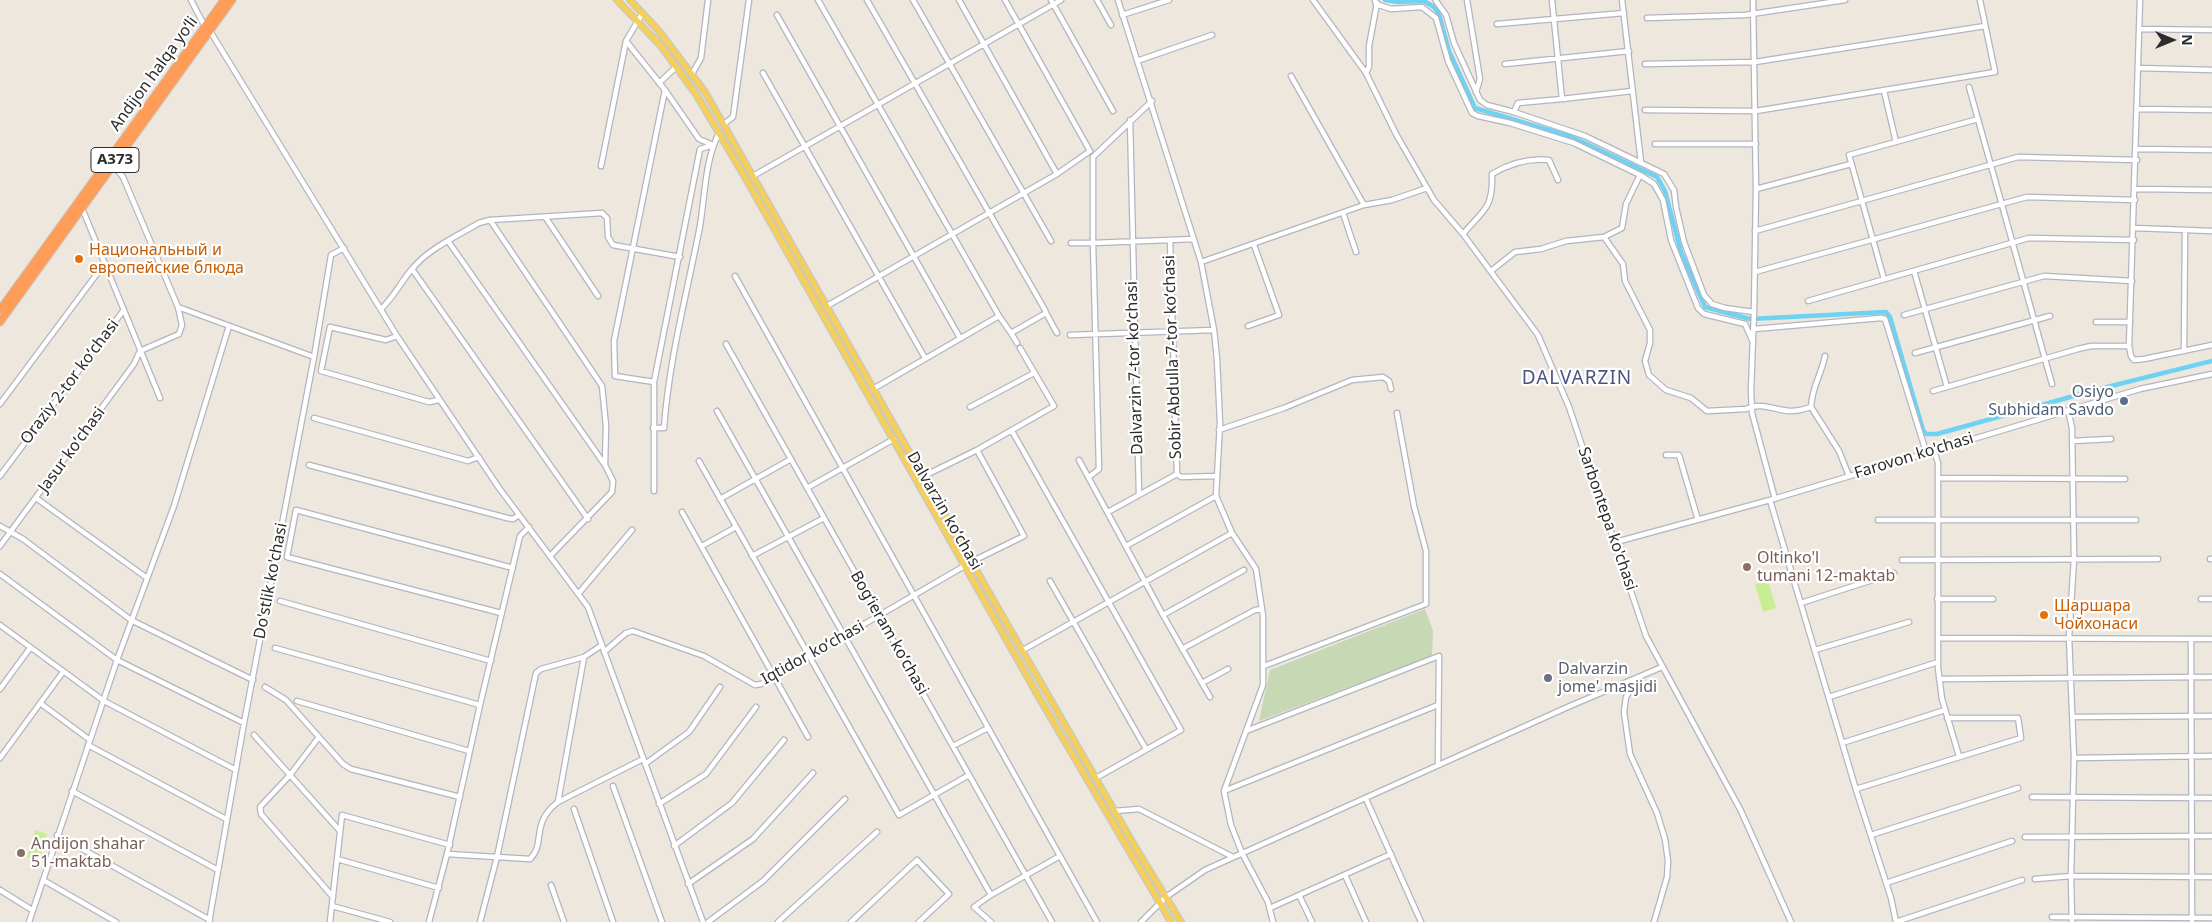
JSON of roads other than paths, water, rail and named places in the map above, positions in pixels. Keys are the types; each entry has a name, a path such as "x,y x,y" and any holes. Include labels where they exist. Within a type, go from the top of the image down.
{"highway":[{"name":"Andijon halqa yo‘li","path":"0,322 207,29 224,0"},
{"name":"Andijon halqa yo‘li","path":"0,310 207,29 232,0"}],"main road":[{"name":"Dalvarzin koʻchasi","path":"630,0 692,74 724,124 1000,612 1181,922"},
{"name":"Dalvarzin koʻchasi","path":"620,1 676,67 696,94 1170,922"},
{"path":"696,94 703,89"},
{"path":"860,381 866,376"},
{"path":"994,616 1000,612"}],"street":[{"path":"191,0 207,29 397,336 519,515 551,555 588,607 703,922"},
{"path":"692,74 702,58 708,0"},
{"path":"724,124 732,117 749,0"},
{"path":"818,0 999,316 1017,343"},
{"path":"867,0 1057,333"},
{"path":"913,0 1051,241"},
{"path":"959,0 1057,174"},
{"path":"827,306 951,233 1057,174 1090,151 1005,0"},
{"path":"753,176 1019,24 1052,2 1061,0"},
{"path":"1097,0 1111,24"},
{"path":"1118,0 1152,101 1201,262 1214,330 1219,430 1216,496 1232,534 1256,569 1262,609 1264,666 1262,685 1224,791 1231,825 1242,853 1270,908 1273,922"},
{"path":"1122,15 1170,0"},
{"name":"Sarbontepa ko'chasi","path":"1312,0 1366,73 1396,134 1434,200 1463,234 1538,335 1569,408 1616,542 1646,636 1741,811 1791,922"},
{"path":"1432,0 1437,0 1446,15 1454,43 1480,100 1487,106 1514,112 1585,136 1664,174 1674,190 1684,242 1704,294 1712,304 1754,313"},
{"path":"1467,0 1480,78 1476,92"},
{"path":"1552,0 1562,99"},
{"path":"1622,0 1641,162"},
{"path":"1753,0 1756,189 1752,406 1773,500 1801,603 1842,744 1886,883 1896,922 2022,880"},
{"path":"1646,18 1753,14 1845,0"},
{"path":"1645,110 1756,111 1995,72 1980,0"},
{"path":"2140,0 2137,160 2129,346 2131,356 2134,360 2212,345"},
{"path":"1366,73 1369,67 1369,46 1376,1 1390,9 1422,7 1436,18 1448,61 1472,113 1574,144 1640,175 1654,184 1663,200 1671,240 1698,308 1704,314 1746,324 1753,342"},
{"path":"1052,2 1113,111"},
{"path":"1497,24 1624,12"},
{"path":"601,166 626,41 642,14"},
{"path":"777,15 960,338"},
{"path":"1645,64 1754,62 1985,26"},
{"path":"2140,29 2212,30"},
{"path":"1137,61 1212,35"},
{"path":"626,41 665,90 699,139 713,145"},
{"path":"1504,64 1629,51"},
{"path":"659,83 676,67"},
{"path":"2139,68 2212,70"},
{"path":"763,73 925,358"},
{"path":"1291,76 1364,205"},
{"path":"1969,87 2052,384"},
{"path":"654,382 618,377 613,374 614,341 665,90"},
{"path":"1514,112 1518,103 1632,91"},
{"path":"1884,91 1896,142"},
{"path":"1089,477 1099,468 1092,157 1152,101"},
{"path":"2138,109 2212,110"},
{"path":"1884,279 1849,155 1978,119"},
{"name":"Dalvarzin 7-tor koʻchasi","path":"1130,120 1139,494"},
{"path":"653,428 664,428 667,385 700,224 713,145 719,133"},
{"path":"1654,144 1756,144"},
{"path":"654,491 654,382 700,149 713,145"},
{"path":"2137,149 2212,150"},
{"path":"1755,231 2018,157 2137,160"},
{"path":"1463,234 1488,206 1493,194 1492,174 1504,167 1539,159 1549,160 1558,180"},
{"path":"112,164 123,177 178,307 182,325 179,334 140,351"},
{"path":"1756,189 1851,164"},
{"path":"1491,271 1515,252 1541,249 1566,241 1604,237 1622,228 1626,204 1640,175"},
{"path":"1201,262 1364,205 1392,200 1427,188"},
{"path":"2135,189 2212,190"},
{"path":"1755,272 2027,197 2135,200"},
{"path":"82,207 160,398"},
{"path":"1343,213 1356,252"},
{"path":"381,309 393,298 412,269 448,241 479,222 490,220 602,214 607,218 610,242 613,245 680,257"},
{"path":"546,218 598,296"},
{"path":"490,220 602,386 606,426 604,465"},
{"path":"2134,228 2212,231"},
{"path":"2184,351 2185,230"},
{"path":"1604,237 1623,264 1625,281 1650,330 1650,343 1645,361 1649,375 1666,390 1691,398 1707,411 1746,409 1752,406 1772,407 1790,411 1811,407"},
{"path":"1072,243 1194,238"},
{"path":"1808,301 2013,242 2036,238 2134,240"},
{"name":"Sobir Abdulla 7-tor koʻchasi","path":"1170,240 1176,474"},
{"path":"448,241 611,475 614,486 612,492 588,519 551,555"},
{"path":"1248,326 1279,315 1254,245"},
{"name":"Do'stlik ko'chasi","path":"210,921 226,819 314,357 331,255 344,248"},
{"path":"0,404 105,263"},
{"path":"412,269 588,519"},
{"path":"1914,270 1927,310 1947,387"},
{"path":"735,276 1097,922"},
{"path":"1904,316 2044,276 2132,281"},
{"path":"178,307 314,357"},
{"name":"Oraziy 2-tor koʻchasi","path":"0,476 123,311"},
{"path":"1011,333 1046,313"},
{"path":"873,389 999,316"},
{"path":"1915,353 2050,316"},
{"path":"1754,327 1876,318 1885,320 1926,452"},
{"path":"2096,322 2130,322"},
{"path":"29,922 117,660 174,506 229,326"},
{"path":"397,336 386,340 330,327 321,372 429,402 439,400"},
{"path":"1070,335 1214,330"},
{"name":"Bogʻieram koʻchasi","path":"726,344 1052,922"},
{"path":"1933,391 2091,346 2129,346"},
{"path":"924,476 978,450 1054,406 1020,348"},
{"name":"Jasur koʻchasi","path":"0,546 134,364 140,351"},
{"path":"1825,356 1822,369 1812,391 1811,407 1839,451 1849,476"},
{"path":"970,407 1034,372"},
{"name":"Farovon ko'chasi","path":"1616,542 1773,500 1926,452 2140,389 2212,374"},
{"path":"1219,430 1284,408 1352,380 1383,377 1389,381 1391,389"},
{"path":"2068,410 2072,441 2074,520 2074,559 2069,637 2074,717 2072,919"},
{"path":"716,411 992,895"},
{"path":"1264,666 1426,604 1426,551 1412,496 1397,413"},
{"path":"314,418 468,461 479,457"},
{"path":"1012,431 1181,730 1096,778"},
{"path":"807,488 894,439"},
{"path":"2072,441 2111,439"},
{"name":"Iqtidor koʻchasi","path":"604,652 626,633 633,631 704,656 755,685 761,684 973,562 1024,536 978,450"},
{"path":"1934,450 1938,463 1937,599 1939,679 1947,718 1959,756"},
{"path":"1666,455 1680,455 1698,520"},
{"path":"720,498 791,459"},
{"path":"1079,460 1162,615 1210,697"},
{"path":"700,461 899,815 969,775"},
{"path":"309,465 507,518 512,519 519,515"},
{"path":"1108,512 1176,474 1181,477 1217,476"},
{"path":"1938,478 2125,479"},
{"path":"1126,546 1216,496"},
{"path":"36,498 147,578"},
{"path":"287,557 296,510 513,568"},
{"path":"682,512 808,737"},
{"path":"752,556 824,518"},
{"path":"1878,520 2136,520"},
{"path":"0,526 131,620 253,680"},
{"path":"702,546 736,527"},
{"path":"429,922 448,854 469,751 520,536 529,528"},
{"path":"579,593 632,530"},
{"path":"1023,650 1144,580 1232,534"},
{"path":"277,554 502,613"},
{"path":"1902,560 2158,558"},
{"path":"1162,615 1244,570"},
{"path":"1801,603 1894,573"},
{"path":"0,574 117,660 244,723"},
{"path":"1050,581 1146,749"},
{"path":"2201,598 2212,598"},
{"path":"1937,599 1993,599"},
{"path":"280,601 491,660"},
{"path":"1182,649 1255,610 1262,609"},
{"path":"1815,650 1909,622"},
{"path":"0,625 104,701 236,770"},
{"path":"1938,638 2212,639"},
{"path":"2190,639 2192,920"},
{"path":"480,922 498,857 536,673 541,669 584,657 602,645"},
{"path":"0,689 30,648"},
{"path":"275,648 480,705"},
{"path":"1246,731 1439,656 1438,765"},
{"path":"558,802 584,657"},
{"path":"1829,697 1938,662"},
{"path":"1141,922 1166,897 1205,870 1662,667"},
{"path":"1202,683 1228,669"},
{"path":"0,758 63,672"},
{"path":"1638,677 1626,697 1624,712 1630,754 1657,813 1665,839 1668,861 1667,877 1654,922"},
{"path":"1939,679 2212,677"},
{"path":"264,687 286,700 343,764 351,768 460,797"},
{"path":"645,764 689,732 720,687"},
{"path":"297,701 469,751"},
{"path":"40,703 89,742 226,819"},
{"path":"1224,791 1438,705"},
{"path":"659,804 706,774 756,707"},
{"path":"1842,744 1945,710"},
{"path":"2074,717 2212,716"},
{"path":"1856,789 2021,738 2018,718 1947,718"},
{"path":"953,746 988,728"},
{"path":"254,736 340,831"},
{"path":"319,737 290,775 260,807 259,811 333,897"},
{"path":"674,846 732,803 784,740"},
{"path":"2074,758 2212,756"},
{"path":"448,854 530,859 535,855 541,823 546,811 558,802 643,759"},
{"path":"688,884 753,839 813,773"},
{"path":"613,786 662,922"},
{"path":"1870,834 2018,788"},
{"path":"72,790 218,870"},
{"path":"2032,797 2212,798"},
{"path":"708,922 763,881 845,799"},
{"path":"1366,799 1421,922"},
{"path":"574,809 613,922"},
{"path":"1115,811 1139,809 1233,857"},
{"path":"330,922 341,817 344,814 450,845"},
{"path":"778,922 877,832"},
{"path":"57,835 210,921"},
{"path":"2025,837 2212,836"},
{"path":"1886,883 2012,841"},
{"path":"1270,908 1390,854"},
{"path":"991,922 974,907 1060,856"},
{"path":"337,860 439,888"},
{"path":"851,922 917,860 949,894 919,922"},
{"path":"1345,875 1366,922"},
{"path":"2035,879 2071,876 2212,877"},
{"path":"42,880 116,922"},
{"path":"551,886 564,922"},
{"path":"0,890 32,910"},
{"path":"1299,895 1312,922"},
{"path":"332,906 390,922"},
{"path":"2052,917 2072,919 2192,920 2212,918"}],"waterway":[{"path":"1385,0 1398,2 1424,1 1434,7 1439,14 1449,51 1475,108 1572,137 1657,177 1665,191 1681,252 1705,307 1750,319 1886,312 1890,317 1923,430 1926,434 1937,434 2099,389 2212,361"}],"place":[{"name":"Национальный и европейские блюда","path":"79,259"},
{"name":"Osiyo Subhidam Savdo","path":"2124,401"},
{"name":"Oltinko'l tumani 12-maktab","path":"1747,567"},
{"name":"Шаршара Чойхонаси","path":"2044,615"},
{"name":"Dalvarzin jome' masjidi","path":"1548,678"},
{"name":"Andijon shahar 51-maktab","path":"21,853"}],"district":[{"name":"DALVARZIN","path":"1577,379"}]}
